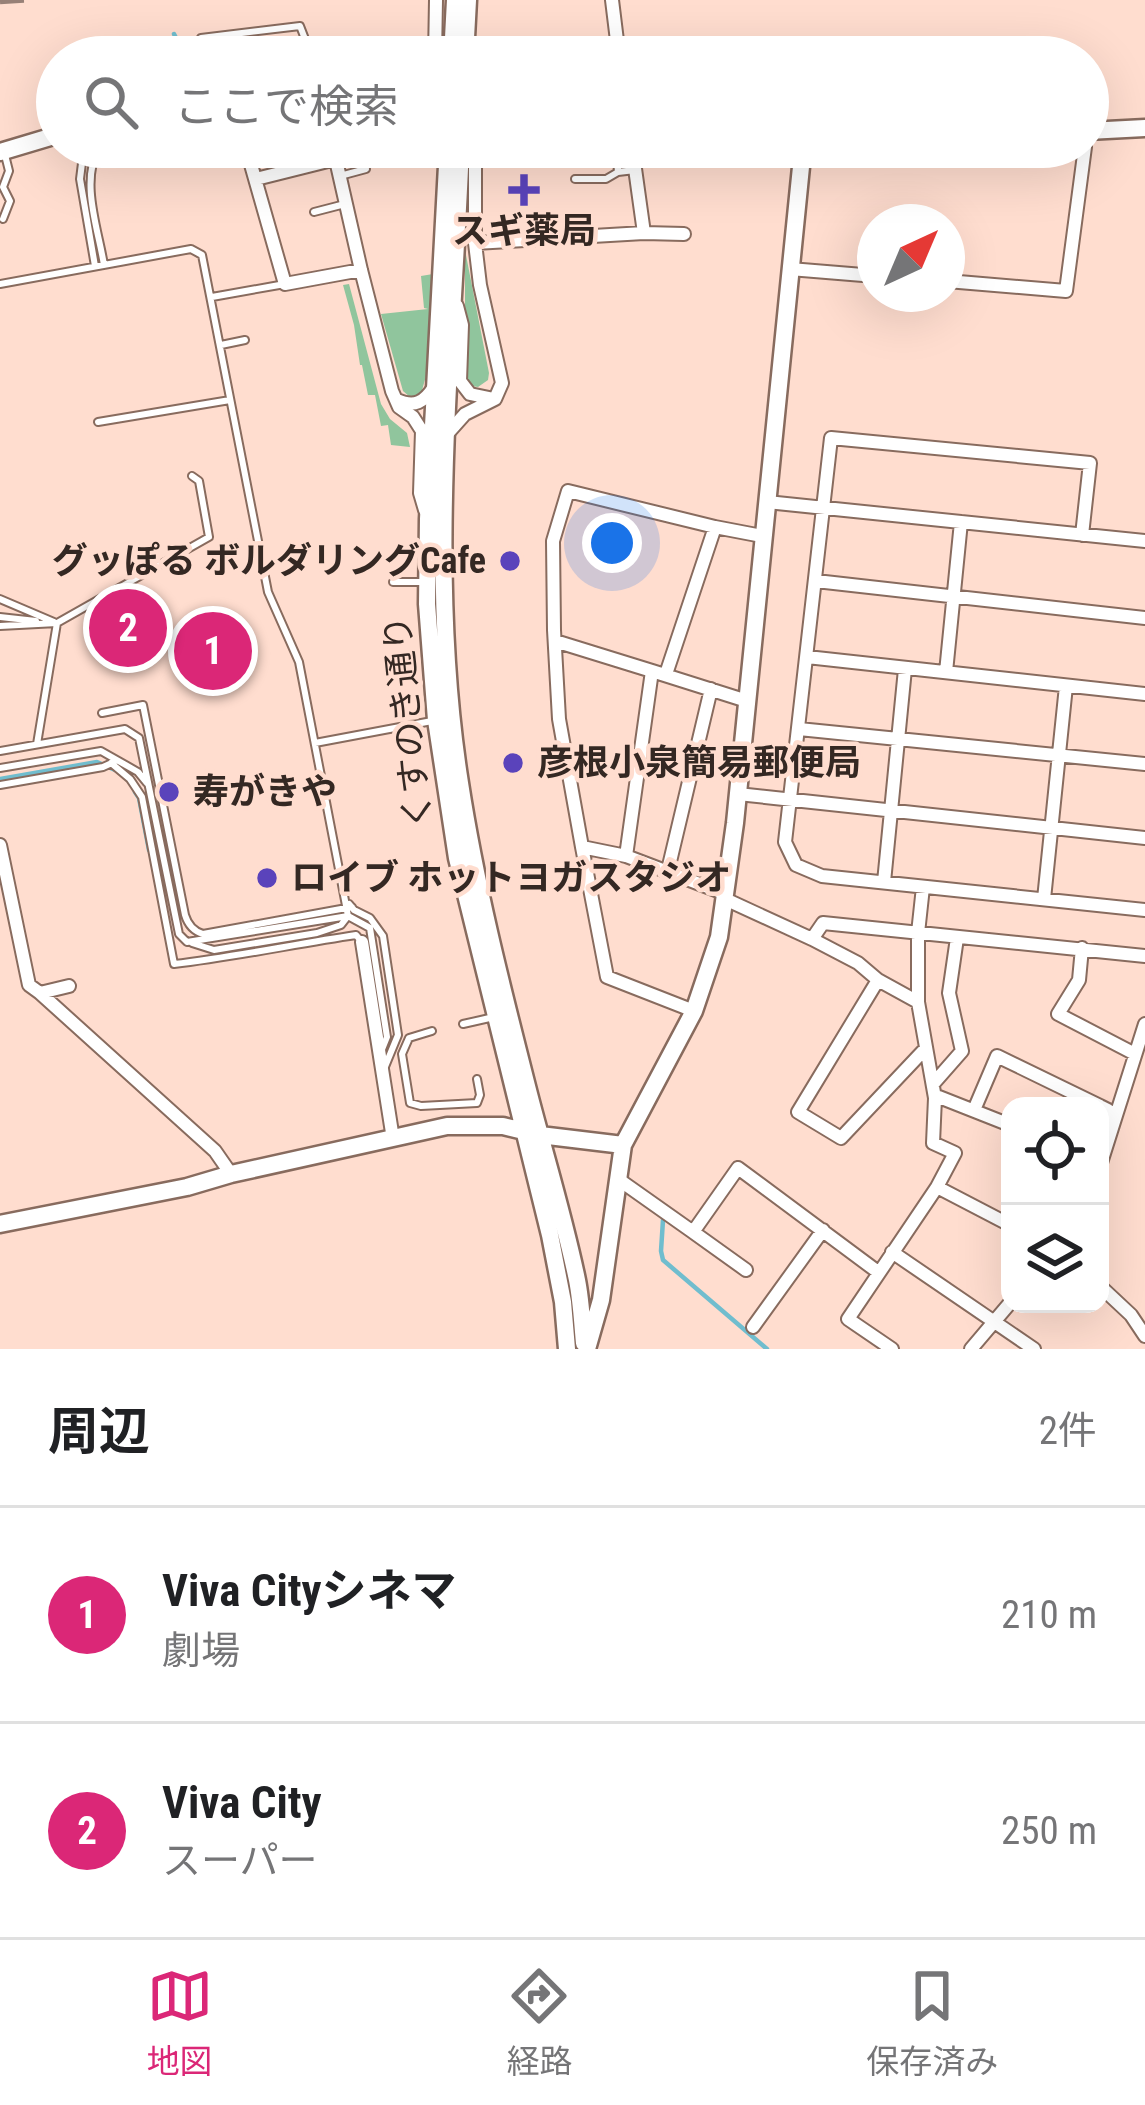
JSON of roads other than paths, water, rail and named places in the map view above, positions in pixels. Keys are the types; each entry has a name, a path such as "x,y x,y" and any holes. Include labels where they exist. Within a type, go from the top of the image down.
{"main road":[{"path":"453,36 455,0"},
{"path":"466,36 467,0"},
{"path":"1109,130 1145,128"},
{"path":"2,152 36,141"},
{"name":"くすのき通り","path":"448,168 449,270 454,294 445,593 452,714 460,782 531,1132 568,1349"},
{"name":"くすのき通り","path":"459,168 436,384 428,519 436,720 457,858 494,1017 578,1282 586,1349"},
{"path":"586,1349 601,1300 623,1145 694,1011 712,964 725,897 801,168"},
{"path":"0,1224 187,1187 352,1142 393,1139 447,1126 503,1126 623,1145"}],"street":[{"path":"435,36 436,0"},
{"path":"612,0 617,36"},
{"path":"253,168 285,284 361,270"},
{"path":"256,179 286,168"},
{"path":"338,168 396,400 422,431 420,493 428,519"},
{"path":"448,433 465,414 495,399 502,383 480,285 475,168"},
{"path":"965,283 1066,291 1082,168"},
{"path":"636,170 644,233"},
{"path":"475,243 577,234 684,234"},
{"path":"790,269 857,275"},
{"path":"454,294 462,325 460,381 470,394 495,399"},
{"path":"396,400 410,405 422,402 436,384"},
{"path":"1082,535 1090,463 831,437 785,842 796,865 821,876 1145,910"},
{"path":"694,1011 608,977 559,718 553,541 568,491 762,536"},
{"path":"767,502 1145,542"},
{"path":"946,672 962,522"},
{"path":"626,856 659,672 715,526"},
{"path":"816,581 1145,618"},
{"path":"555,640 747,700"},
{"path":"807,657 1145,694"},
{"path":"884,882 905,669"},
{"path":"1044,899 1066,686"},
{"path":"668,870 711,689"},
{"path":"799,729 1145,764"},
{"path":"738,794 1145,838"},
{"path":"0,844 29,985 215,1151 231,1174"},
{"path":"582,847 668,870 858,963 918,1003"},
{"path":"892,1349 848,1319 956,1154 933,1143 934,1091 918,1003 923,887"},
{"path":"812,939 823,923 1145,956"},
{"path":"934,1091 962,1051 949,993 957,938"},
{"path":"362,942 367,1002 393,1139"},
{"path":"1082,948 1079,980 1058,1014 1135,1054"},
{"path":"878,980 798,1112 841,1138 926,1048"},
{"path":"40,993 69,986"},
{"path":"1109,1137 1145,1024"},
{"path":"974,1110 998,1056 1082,1097"},
{"path":"934,1091 1001,1121"},
{"path":"693,1232 738,1168 878,1272"},
{"path":"618,1179 746,1270"},
{"path":"937,1187 1001,1220"},
{"path":"753,1327 823,1230"},
{"path":"892,1252 1034,1349"},
{"path":"1109,1294 1145,1336"},
{"path":"971,1349 1002,1313"}],"lane":[{"path":"217,36 300,26 304,36"},
{"path":"2,152 10,171 4,187 10,201 3,219"},
{"path":"81,168 100,266"},
{"path":"91,168 100,266"},
{"path":"618,168 618,172"},
{"path":"340,176 366,170"},
{"path":"575,179 607,178 636,170"},
{"path":"314,212 345,203"},
{"path":"191,249 194,239"},
{"path":"0,284 165,249 191,249 202,255 268,592 299,662 348,911 370,928 387,1037 380,1055"},
{"path":"212,297 253,286 285,284"},
{"path":"221,345 245,340"},
{"path":"98,422 231,400"},
{"path":"0,621 57,623 209,537 199,481 192,476"},
{"path":"393,582 427,582"},
{"path":"0,599 57,623"},
{"path":"37,744 57,623"},
{"path":"102,713 143,705 184,915 191,928 203,934 304,920"},
{"path":"314,744 436,720"},
{"path":"0,751 125,729 139,739 179,934 187,942 348,911 370,918 383,936 398,1035 383,1072"},
{"path":"0,768 101,751 130,778 142,796 174,964 233,959 275,947 356,935 362,942"},
{"path":"0,785 110,764 138,772 154,795 182,931 194,945 214,950 316,933 341,925 348,911"},
{"path":"463,1024 494,1017"},
{"path":"432,1031 409,1038 402,1054 410,1103 477,1103 477,1079"}],"waterway":[{"path":"0,779 97,762 115,770"},
{"path":"135,792 149,850"},
{"path":"663,1220 663,1260 767,1349"}],"railway":[{"path":"0,2 30,0"}],"place":[{"name":"スギ薬局","path":"524,190"},
{"name":"グッぽる ボルダリングCafe","path":"510,561"},
{"name":"Viva City","path":"128,628"},
{"name":"Viva Cityシネマ","path":"213,651"},
{"name":"彦根小泉簡易郵便局","path":"513,763"},
{"name":"寿がきや","path":"169,792"},
{"name":"ロイブ ホットヨガスタジオ","path":"267,878"}]}
